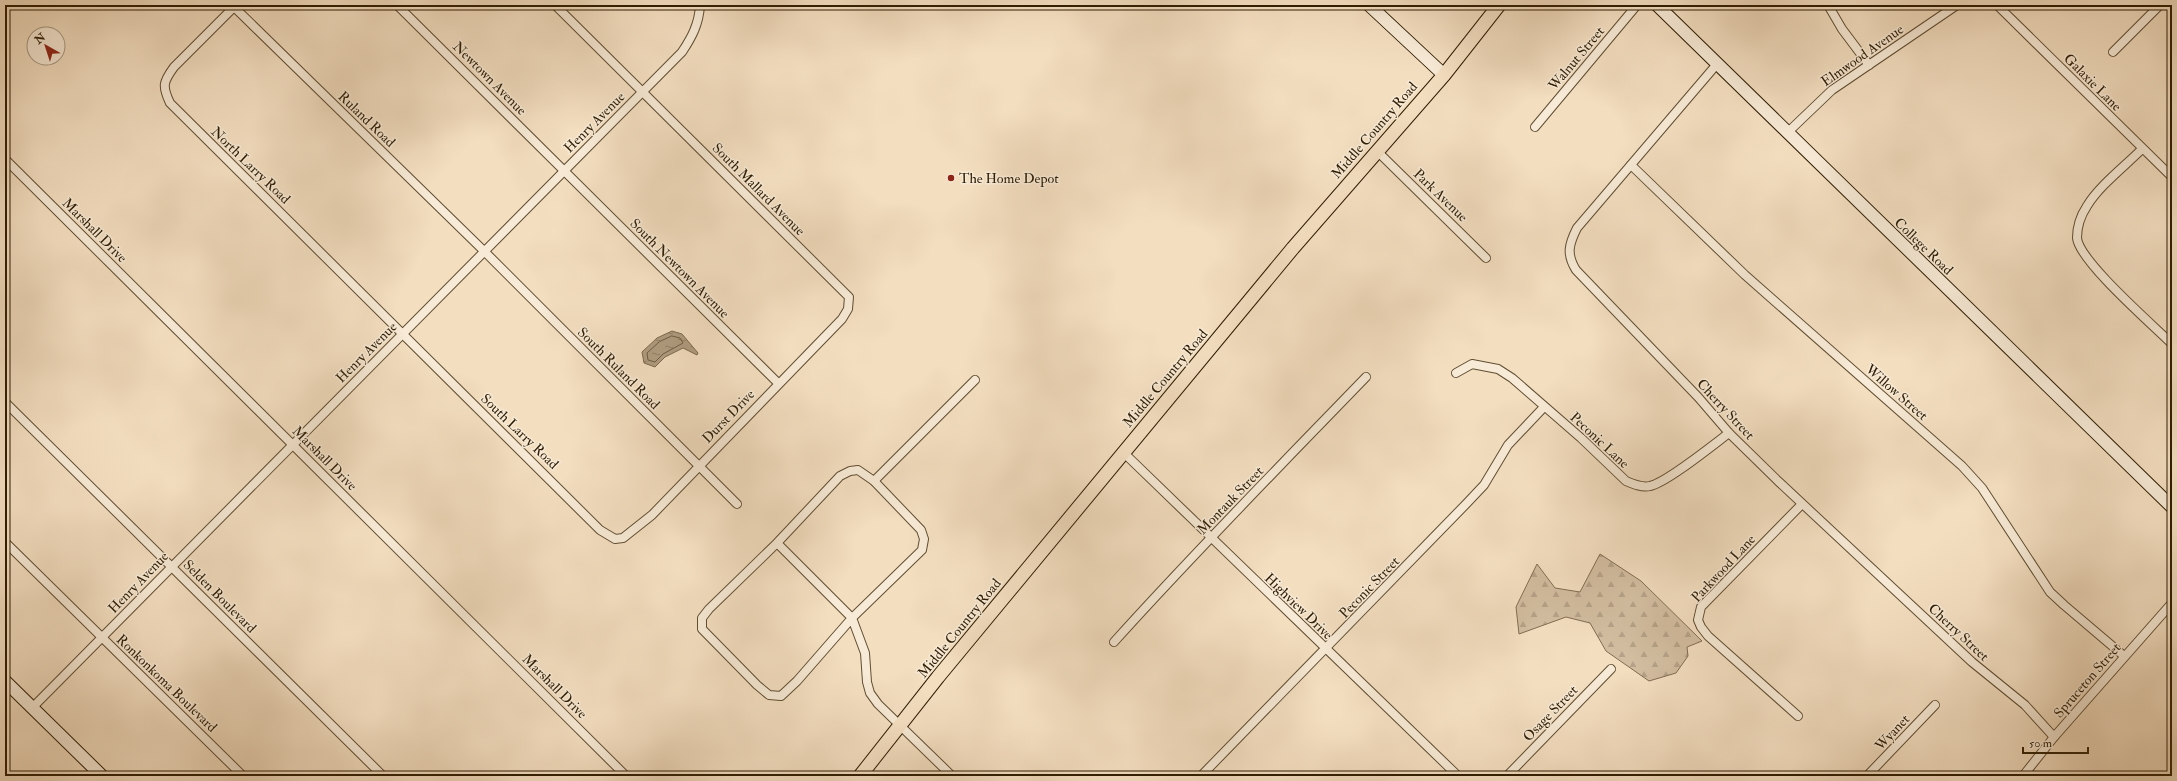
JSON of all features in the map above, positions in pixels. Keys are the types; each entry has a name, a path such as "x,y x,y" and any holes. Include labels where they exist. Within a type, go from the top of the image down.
{"main road":[{"name":"Middle Country Road","path":"860,776 945,668 1293,248 1444,75 1500,5"}],"street":[{"name":"Newtown Avenue","path":"397,5 564,170"},
{"name":"South Mallard Avenue","path":"555,5 841,288 849,298 848,309"},
{"name":"Henry Avenue","path":"33,707 171,566 404,334 484,251 682,52 693,36 699,19 700,5"},
{"path":"1369,5 1444,75"},
{"name":"Walnut Street","path":"1535,127 1637,5"},
{"name":"College Road","path":"1657,5 2172,507"},
{"path":"1828,5 1842,29 1869,65"},
{"name":"Elmwood Avenue","path":"1787,133 1832,90 1957,5"},
{"name":"Galaxie Lane","path":"1996,5 2172,178"},
{"path":"2113,52 2160,5"},
{"name":"Ruland Road","path":"233,6 484,251"},
{"name":"North Larry Road","path":"233,6 174,67 166,78 164,89 170,103 404,334"},
{"name":"Cherry Street","path":"1717,64 1578,228 1571,240 1568,250 1572,263 1576,270 1698,397 1730,433 1802,504 1972,662 2025,705 2054,737"},
{"path":"2142,149 2087,206 2079,224 2077,239 2083,255 2172,344"},
{"name":"Park Avenue","path":"1378,152 1486,258"},
{"name":"Marshall Drive","path":"5,159 626,776"},
{"name":"Willow Street","path":"1631,164 1745,275 1962,466 1982,488 2050,592 2124,656"},
{"name":"South Newtown Avenue","path":"564,170 778,383"},
{"name":"South Ruland Road","path":"484,251 737,504"},
{"name":"Durst Drive","path":"623,538 652,515 698,465 842,319 848,309"},
{"name":"South Larry Road","path":"404,334 600,530 615,539 623,538"},
{"name":"Peconic Lane","path":"1456,373 1472,364 1498,369 1527,390 1544,407 1581,438 1626,481 1638,486 1650,486 1662,481 1730,433"},
{"name":"Montauk Street","path":"1114,642 1184,565 1212,539 1366,377"},
{"path":"874,481 975,380"},
{"name":"Selden Boulevard","path":"5,402 383,776"},
{"name":"Peconic Street","path":"1201,776 1326,650 1476,494 1484,485 1508,445 1544,407"},
{"name":"Highview Drive","path":"1124,453 1458,776"},
{"path":"858,470 874,481 921,530 924,539 922,550 852,618 797,682 781,696 769,695 702,629 702,618 709,609 777,543 840,476 850,471 858,470"},
{"name":"Parkwood Lane","path":"1798,716 1715,643 1701,627 1698,620 1701,608 1802,504"},
{"name":"Ronkonkoma Boulevard","path":"5,542 243,776"},
{"path":"777,543 852,618 865,653 867,682 870,693 878,704 952,776"},
{"name":"Spruceton Street","path":"2023,776 2054,737 2172,603"},
{"name":"Osage Street","path":"1507,776 1611,669"},
{"path":"5,681 102,776"},
{"name":"Wyanet","path":"1867,776 1935,705"}],"green space":[{"path":"1600,554 1641,581 1702,641 1687,647 1688,656 1676,673 1649,681 1606,651 1590,623 1566,617 1519,634 1516,607 1537,564 1555,588 1580,592"}],"water":[{"path":"672,331 682,334 698,353 697,355 683,348 665,357 655,367 644,363 642,352 657,338"}],"place":[{"name":"The Home Depot","path":"951,178"}]}
